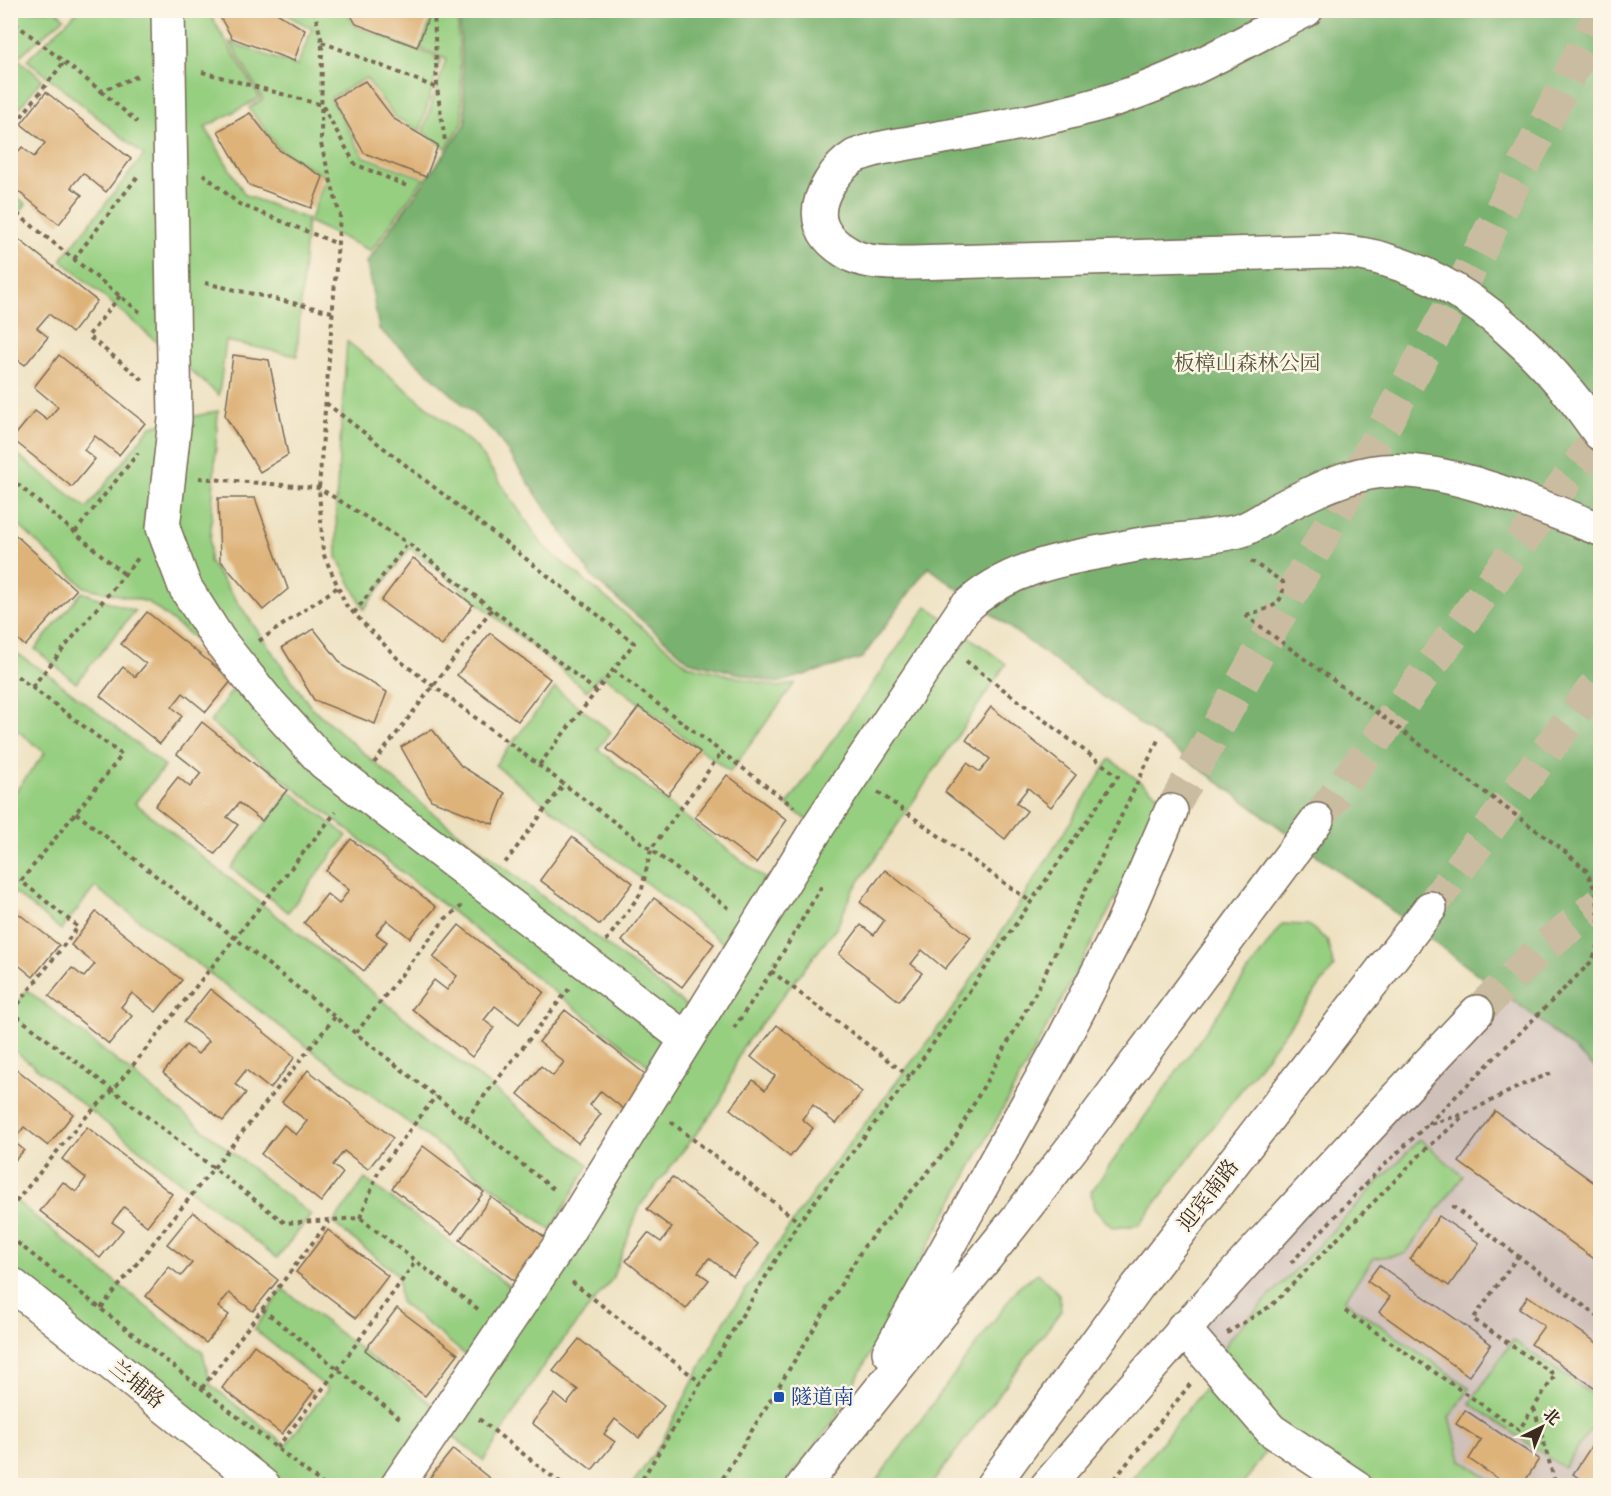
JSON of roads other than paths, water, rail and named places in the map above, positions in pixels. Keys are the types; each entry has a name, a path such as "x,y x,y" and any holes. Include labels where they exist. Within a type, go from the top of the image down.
{"main road":[{"path":"168,10 175,405 162,528 185,587 233,658 265,698 324,763 686,1039"},
{"path":"1306,10 1178,75 1121,98 1083,109 877,149 855,157 836,172 823,192 818,209 822,230 833,244 855,257 880,262 1331,251 1388,260 1441,283 1495,319 1542,362 1576,399 1600,434"},
{"path":"397,1485 548,1263 819,825 964,609 977,596 1029,569 1065,557 1163,541 1212,537 1245,529 1316,491 1350,478 1383,471 1415,472 1467,482 1600,529"},
{"path":"844,1432 1062,1042 1120,929 1171,811"},
{"path":"802,1485 1086,1130 1317,819"},
{"name":"迎宾南路","path":"992,1485 1150,1269 1430,908"},
{"path":"1047,1485 1183,1329 1334,1163 1477,1012"},
{"name":"兰埔路","path":"10,1283 264,1485"},
{"path":"1183,1329 1217,1347 1271,1430 1355,1485"}],"tunnel":[{"path":"1171,811 1466,278 1600,15"},
{"path":"1317,820 1600,435"},
{"path":"1430,908 1600,679"},
{"path":"1477,1012 1540,950 1600,903"}],"place":[{"name":"隧道南","path":"779,1397"}],"park label":[{"name":"板樟山森林公园","path":"1247,363"}]}
